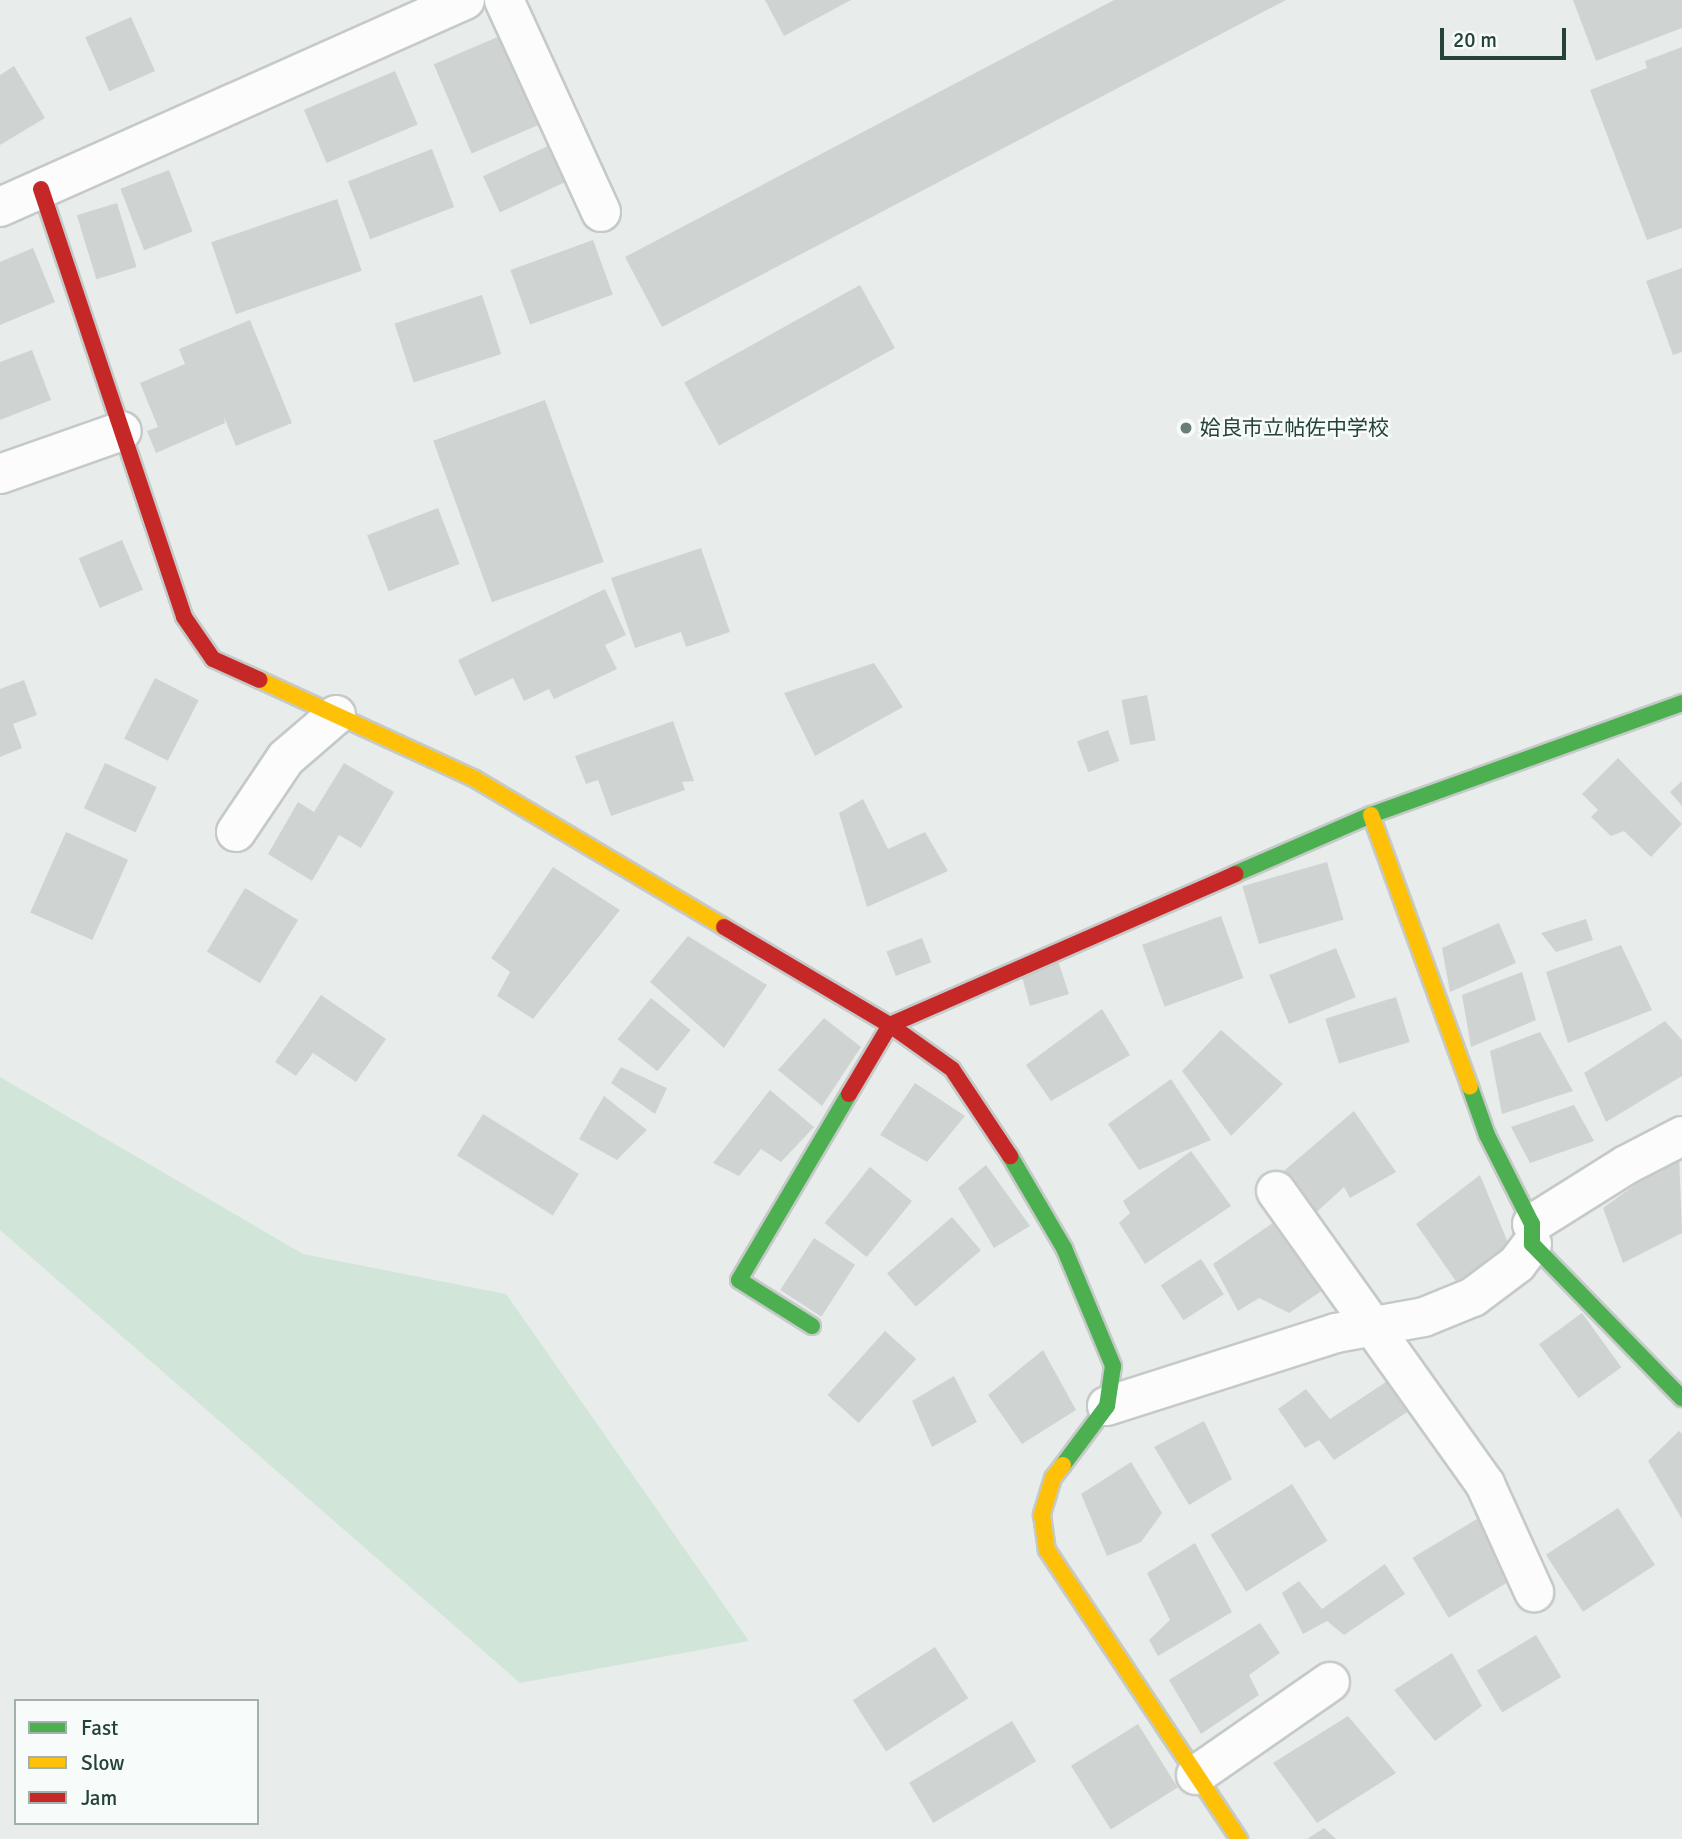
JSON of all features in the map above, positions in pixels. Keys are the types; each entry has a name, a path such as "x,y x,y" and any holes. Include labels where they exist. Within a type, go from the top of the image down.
{"street":[{"path":"0,208 465,0"},
{"path":"504,0 601,212"},
{"path":"41,189 184,617 214,659 475,779 890,1025 952,1069 1026,1180 1064,1248 1113,1366 1107,1406 1053,1478 1042,1515 1047,1550 1239,1839"},
{"path":"0,474 122,431"},
{"path":"812,1326 739,1280 890,1025 1371,815 1682,703"},
{"path":"236,832 286,758 336,715"},
{"path":"1371,815 1487,1135 1532,1234 1682,1398"},
{"path":"1107,1406 1336,1334 1424,1317 1473,1297 1517,1264 1532,1234 1626,1165 1682,1136"},
{"path":"1276,1191 1485,1484 1534,1592"},
{"path":"1196,1775 1330,1682"}],"green space":[{"path":"0,1077 303,1254 506,1294 749,1641 520,1683 0,1230"}],"building":[{"path":"765,0 851,0 784,36"},
{"path":"1114,0 1286,0 662,327 625,257"},
{"path":"1573,0 1682,0 1682,28 1596,61"},
{"path":"131,17 155,71 109,91 85,37"},
{"path":"500,36 538,125 472,153 434,64"},
{"path":"1682,47 1682,228 1647,240 1590,90 1647,68 1645,61"},
{"path":"14,66 45,118 0,145 0,75"},
{"path":"395,71 418,124 327,163 304,110"},
{"path":"550,145 567,181 500,213 483,176"},
{"path":"432,149 454,207 370,239 348,181"},
{"path":"169,170 193,232 144,250 120,189"},
{"path":"337,199 362,271 236,314 211,242"},
{"path":"117,203 137,267 96,279 77,215"},
{"path":"593,240 613,295 530,325 510,270"},
{"path":"33,248 55,302 0,325 0,262"},
{"path":"1682,268 1682,352 1673,355 1646,281"},
{"path":"860,285 895,348 719,445 684,382"},
{"path":"482,295 501,354 414,382 395,323"},
{"path":"250,320 292,423 236,446 224,417 225,423 156,453 147,431 158,427 140,383 185,364 179,349"},
{"path":"32,350 51,400 0,420 0,362"},
{"path":"545,400 604,562 492,602 433,441"},
{"path":"438,508 460,564 389,591 367,535"},
{"path":"122,540 143,590 100,608 79,558"},
{"path":"701,548 730,632 686,647 681,632 635,648 611,578"},
{"path":"605,589 626,635 605,645 617,669 554,699 549,689 524,701 513,678 475,696 458,660"},
{"path":"874,663 903,707 815,756 784,693"},
{"path":"155,678 199,700 168,761 124,739"},
{"path":"24,680 37,715 13,724 22,748 0,757 0,689"},
{"path":"1147,695 1156,740 1130,745 1121,700"},
{"path":"673,721 694,781 682,782 685,790 611,816 598,780 586,784 575,756"},
{"path":"1108,730 1119,761 1088,772 1077,741"},
{"path":"1618,758 1682,824 1651,857 1624,831 1611,836 1591,817 1598,810 1582,794"},
{"path":"105,763 157,787 136,832 84,808"},
{"path":"344,763 394,792 361,848 339,835 312,881 268,854 298,802 314,812"},
{"path":"1682,781 1682,806 1670,792"},
{"path":"863,799 888,849 925,832 948,871 867,907 839,813"},
{"path":"66,832 128,860 92,940 30,912"},
{"path":"1327,862 1344,920 1259,944 1242,886"},
{"path":"553,867 620,910 533,1019 497,996 510,972 491,958"},
{"path":"245,888 298,920 260,983 207,951"},
{"path":"1221,916 1244,978 1165,1007 1142,945"},
{"path":"1586,919 1593,940 1556,952 1541,933"},
{"path":"1499,923 1516,963 1450,992 1442,948"},
{"path":"688,936 767,985 724,1048 650,982"},
{"path":"922,938 931,962 896,976 887,952"},
{"path":"1621,945 1652,1010 1568,1043 1546,972"},
{"path":"1336,948 1356,997 1289,1024 1269,975"},
{"path":"1058,961 1069,994 1030,1006 1022,977"},
{"path":"1522,972 1536,1020 1471,1047 1462,995"},
{"path":"321,995 386,1039 356,1082 313,1053 296,1076 275,1062"},
{"path":"1396,997 1410,1042 1339,1064 1325,1019"},
{"path":"651,998 691,1030 657,1071 618,1039"},
{"path":"1102,1009 1130,1055 1051,1101 1026,1065"},
{"path":"824,1018 861,1047 822,1106 778,1070"},
{"path":"1665,1021 1682,1040 1682,1076 1606,1122 1584,1073"},
{"path":"1221,1030 1283,1084 1231,1136 1182,1071"},
{"path":"1540,1032 1573,1091 1502,1114 1490,1051"},
{"path":"621,1067 667,1088 655,1114 611,1083"},
{"path":"1171,1079 1211,1140 1139,1170 1108,1124"},
{"path":"915,1083 965,1116 927,1162 880,1135"},
{"path":"770,1090 814,1127 781,1162 761,1149 739,1176 713,1163"},
{"path":"604,1096 647,1130 617,1160 579,1139"},
{"path":"1574,1105 1594,1141 1530,1163 1511,1127"},
{"path":"1354,1111 1396,1172 1350,1198 1344,1187 1310,1218 1279,1175"},
{"path":"483,1114 579,1174 553,1215 457,1156"},
{"path":"1191,1151 1231,1206 1145,1264 1119,1223 1130,1213 1123,1201"},
{"path":"1679,1153 1682,1233 1623,1263 1603,1208"},
{"path":"986,1165 1030,1226 994,1248 958,1188"},
{"path":"870,1167 912,1201 867,1257 825,1223"},
{"path":"1480,1175 1511,1250 1460,1287 1416,1224"},
{"path":"952,1217 981,1250 916,1307 887,1273"},
{"path":"1274,1222 1323,1290 1289,1313 1259,1298 1238,1311 1213,1264"},
{"path":"814,1238 855,1265 821,1317 780,1290"},
{"path":"1201,1259 1224,1294 1184,1320 1161,1285"},
{"path":"1582,1313 1621,1367 1579,1398 1539,1344"},
{"path":"885,1331 916,1359 859,1423 827,1395"},
{"path":"1043,1350 1076,1410 1022,1444 988,1395"},
{"path":"954,1376 977,1422 932,1447 912,1401"},
{"path":"1395,1376 1418,1405 1334,1460 1319,1440 1305,1448 1278,1409 1306,1389 1330,1419"},
{"path":"1204,1421 1232,1479 1189,1505 1154,1447"},
{"path":"1679,1431 1682,1434 1682,1519 1648,1461"},
{"path":"1131,1462 1162,1513 1141,1542 1107,1556 1081,1494"},
{"path":"1292,1484 1328,1541 1246,1592 1211,1535"},
{"path":"1618,1508 1655,1565 1583,1612 1546,1555"},
{"path":"1482,1516 1518,1576 1449,1618 1413,1558"},
{"path":"1195,1543 1232,1612 1158,1656 1149,1640 1170,1620 1147,1573"},
{"path":"1385,1564 1405,1594 1344,1635 1327,1621 1303,1634 1282,1593 1299,1581 1322,1609"},
{"path":"1260,1623 1280,1653 1249,1675 1259,1695 1201,1734 1169,1680"},
{"path":"1536,1635 1561,1677 1502,1713 1477,1671"},
{"path":"935,1647 968,1698 886,1752 853,1700"},
{"path":"1452,1653 1482,1706 1435,1741 1394,1690"},
{"path":"1348,1716 1396,1773 1317,1823 1273,1763"},
{"path":"1012,1721 1036,1761 933,1823 909,1783"},
{"path":"1138,1724 1178,1788 1111,1829 1071,1766"},
{"path":"1324,1828 1336,1839 1307,1839"}],"traffic: fast":[{"path":"1235,874 1371,815 1682,703"},
{"path":"1470,1087 1487,1135 1532,1224 1532,1244 1682,1398"},
{"path":"812,1326 739,1280 849,1094"},
{"path":"1010,1156 1064,1248 1113,1366 1107,1406 1063,1465"}],"traffic: slow":[{"path":"260,680 475,779 724,927"},
{"path":"1371,815 1470,1087"},
{"path":"1063,1465 1053,1478 1042,1515 1047,1550 1239,1839"}],"traffic: jam":[{"path":"41,189 184,617 213,659 260,680"},
{"path":"849,1094 890,1025 1235,874"},
{"path":"724,927 890,1025 952,1069 1010,1156"}],"place":[{"name":"姶良市立帖佐中学校","path":"1186,428"}]}
